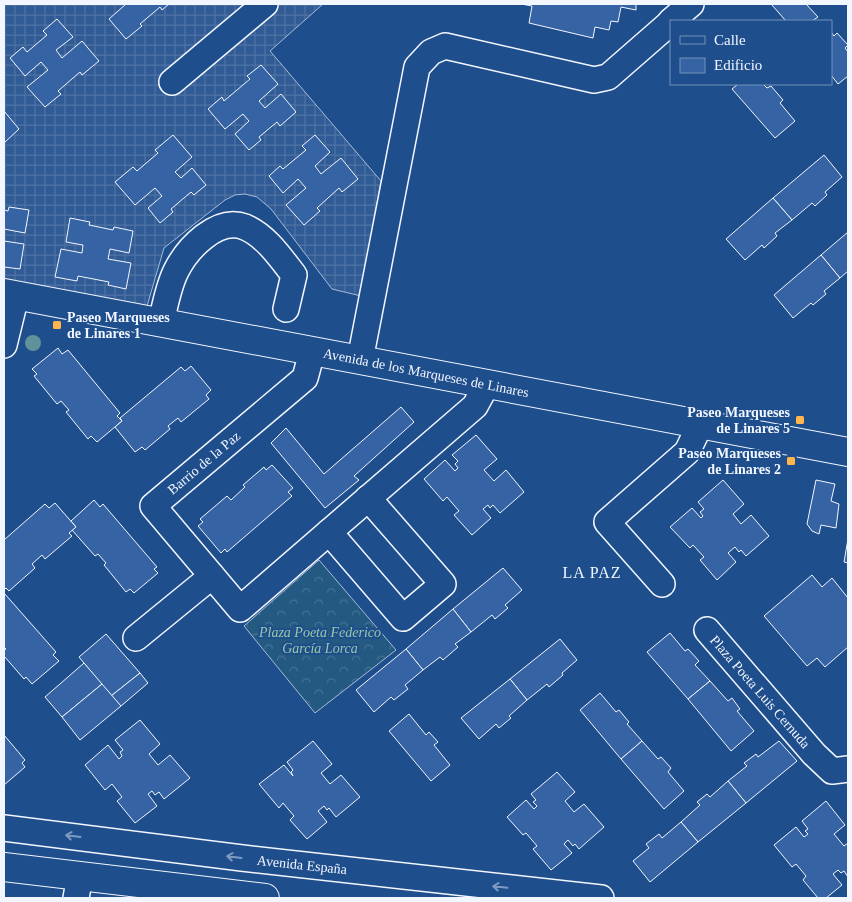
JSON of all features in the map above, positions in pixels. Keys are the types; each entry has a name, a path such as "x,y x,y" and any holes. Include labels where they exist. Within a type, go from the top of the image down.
{"main road":[{"name":"Avenida de los Marqueses de Linares","path":"10,295 848,452"},
{"path":"4,867 78,887 265,898"}],"street":[{"path":"172,82 266,4"},
{"path":"673,20 691,4"},
{"path":"360,360 417,67 431,52 445,46 594,80 608,77 670,23"},
{"path":"162,323 173,277 182,262 195,245 209,233 220,226 229,224 242,226 260,236 294,275 286,309"},
{"path":"4,345 10,295"},
{"name":"Barrio de la Paz","path":"312,352 305,378 153,506 240,609 475,406 487,384"},
{"path":"662,584 607,522 687,452 700,425"},
{"path":"329,532 403,618 443,584 368,498"},
{"path":"136,638 212,576"},
{"name":"Plaza Poeta Luis Cernuda","path":"707,630 814,754 832,771 848,768"},
{"name":"Avenida España","path":"4,828 242,858 601,898"}],"green space":[{"name":"Plaza Poeta Federico García Lorca","path":"319,560 396,650 315,713 244,626"}],"shaded area":[{"path":"4,4 323,4 270,51 381,181 361,296 332,289 271,209 257,197 245,194 235,195 225,200 164,248 147,306 4,282"}],"building":[{"path":"126,4 169,4 162,10 160,7 126,39 109,19"},
{"path":"521,4 636,4 636,10 621,7 618,22 611,21 609,30 595,27 593,38 529,23 532,6"},
{"path":"771,4 806,4 818,17 814,20 785,20"},
{"path":"57,19 73,37 56,50 62,58 82,41 99,61 82,75 80,72 58,91 61,94 45,107 27,87 48,70 41,62 25,76 10,58 23,47 27,52 47,35 43,31"},
{"path":"832,33 834,36 837,33 848,45 845,48 848,52 848,76 838,84 832,76"},
{"path":"261,65 278,84 259,101 265,108 281,94 296,112 280,126 277,122 259,137 261,140 249,150 235,134 249,121 243,114 225,129 208,109 222,97 224,101 250,79 247,76"},
{"path":"737,85 764,85 767,88 771,86 783,100 780,103 795,121 775,138 732,89"},
{"path":"4,111 19,129 4,143"},
{"path":"173,135 192,157 175,172 181,178 192,168 206,185 194,195 191,192 171,209 173,212 160,223 148,208 162,196 155,188 135,205 115,182 133,167 137,171 158,153 155,150"},
{"path":"315,135 330,152 315,166 321,174 341,158 358,179 342,192 339,188 317,208 320,211 304,225 286,205 306,188 298,179 283,193 269,176 280,166 283,169 306,150 302,146"},
{"path":"824,155 842,177 825,192 827,195 815,206 812,203 792,220 773,198"},
{"path":"773,198 792,220 775,233 777,236 764,248 762,245 745,260 726,239"},
{"path":"9,207 29,210 25,233 4,229 4,210 8,211"},
{"path":"70,218 90,222 89,225 113,230 114,227 133,231 129,253 110,249 108,259 131,263 126,289 108,285 109,282 78,276 77,281 55,277 61,249 82,253 83,245 66,242"},
{"path":"848,232 848,271 840,278 821,255"},
{"path":"4,241 24,244 20,269 4,267"},
{"path":"821,255 840,278 824,291 826,294 813,305 811,303 793,318 774,295"},
{"path":"58,348 62,354 68,350 120,413 117,416 122,421 97,442 91,436 88,439 66,412 69,410 61,401 57,404 34,376 37,374 32,369"},
{"path":"191,366 211,390 206,395 209,399 181,422 178,418 168,426 170,429 145,450 142,447 135,452 115,427 122,421 120,418 181,367 185,371"},
{"path":"401,407 414,422 354,476 359,480 325,508 271,443 286,428 324,474"},
{"path":"476,435 497,459 484,470 494,481 506,470 524,492 500,513 493,505 490,508 488,505 483,509 491,518 472,535 454,515 459,511 447,497 443,501 424,479 445,460 455,471 458,468 455,464 458,461 452,455"},
{"path":"272,465 293,488 288,492 292,496 227,552 225,549 221,553 198,526 203,522 200,519 227,496 231,500 245,487 243,485 264,467 266,470"},
{"path":"723,480 744,504 733,514 741,524 751,515 769,536 746,556 735,547 728,553 736,562 717,580 700,560 704,557 693,545 690,548 670,527 692,508 701,518 703,516 700,512 704,509 698,502"},
{"path":"816,480 835,484 831,501 839,504 836,528 821,525 819,534 812,531 807,524"},
{"path":"94,500 100,507 103,504 157,567 154,569 158,573 134,593 130,589 126,592 104,565 106,563 98,554 95,556 72,530 76,527 71,521"},
{"path":"55,503 76,527 69,533 72,536 45,559 42,555 32,564 35,568 9,591 6,588 4,590 4,540 45,504 49,508"},
{"path":"848,539 848,563 844,562"},
{"path":"503,568 522,590 505,605 508,608 495,619 492,615 471,632 453,609"},
{"path":"812,575 822,587 832,578 848,598 848,647 825,667 817,658 807,666 764,616"},
{"path":"4,593 56,652 53,655 59,661 32,684 26,677 24,679 4,656 4,650 6,649 4,647"},
{"path":"453,609 471,632 455,644 458,647 443,660 440,657 423,670 406,649"},
{"path":"670,633 685,651 688,649 699,661 695,665 710,681 688,699 647,652"},
{"path":"106,634 140,673 111,696 79,657"},
{"path":"560,639 577,660 549,687 547,684 527,700 510,679"},
{"path":"406,649 423,670 405,685 408,689 394,700 391,697 374,712 356,690"},
{"path":"84,663 102,684 62,717 45,697"},
{"path":"140,673 148,683 121,706 111,696"},
{"path":"510,679 527,700 499,728 496,724 479,739 461,718"},
{"path":"710,681 728,701 732,698 740,709 737,711 754,731 731,751 688,699"},
{"path":"102,684 121,706 80,740 62,717"},
{"path":"600,693 616,712 619,710 629,722 627,724 642,741 621,759 580,710"},
{"path":"409,714 426,735 429,732 438,742 434,745 450,765 431,781 389,731"},
{"path":"140,720 160,744 149,754 158,765 170,755 190,778 164,799 159,792 155,795 152,791 148,794 157,806 135,823 117,801 122,797 112,784 105,790 85,765 108,745 119,759 122,756 120,752 123,750 115,740"},
{"path":"4,735 25,760 22,763 25,767 4,785"},
{"path":"313,741 332,764 321,773 330,784 341,775 360,797 336,817 329,808 327,810 324,806 318,811 327,822 307,839 290,820 294,816 283,803 279,808 259,784 284,765 293,776 291,772 293,770 287,762"},
{"path":"642,741 658,759 661,757 671,768 668,772 684,791 664,809 621,759"},
{"path":"779,741 797,761 746,803 728,781 747,766 744,763 756,754 758,757"},
{"path":"557,772 575,792 565,801 574,812 584,804 604,827 579,849 568,840 564,844 572,853 551,870 533,849 537,846 526,833 523,835 507,817 526,800 534,809 537,806 533,802 536,800 531,794"},
{"path":"728,781 746,803 698,842 681,822 700,805 697,802 707,794 710,797"},
{"path":"826,801 845,825 834,834 844,846 848,843 848,877 844,871 841,873 838,870 833,874 842,885 826,898 818,898 803,880 806,876 796,864 792,867 774,845 796,827 804,837 808,834 805,831 808,829 802,821"},
{"path":"681,822 698,842 650,882 633,861 649,848 646,844 659,834 662,838"}],"place":[{"name":"Paseo Marqueses de Linares 1","path":"57,325"},
{"name":"Paseo Marqueses de Linares 5","path":"800,420"},
{"name":"Paseo Marqueses de Linares 2","path":"791,461"}],"district":[{"name":"LA PAZ","path":"592,572"}]}
